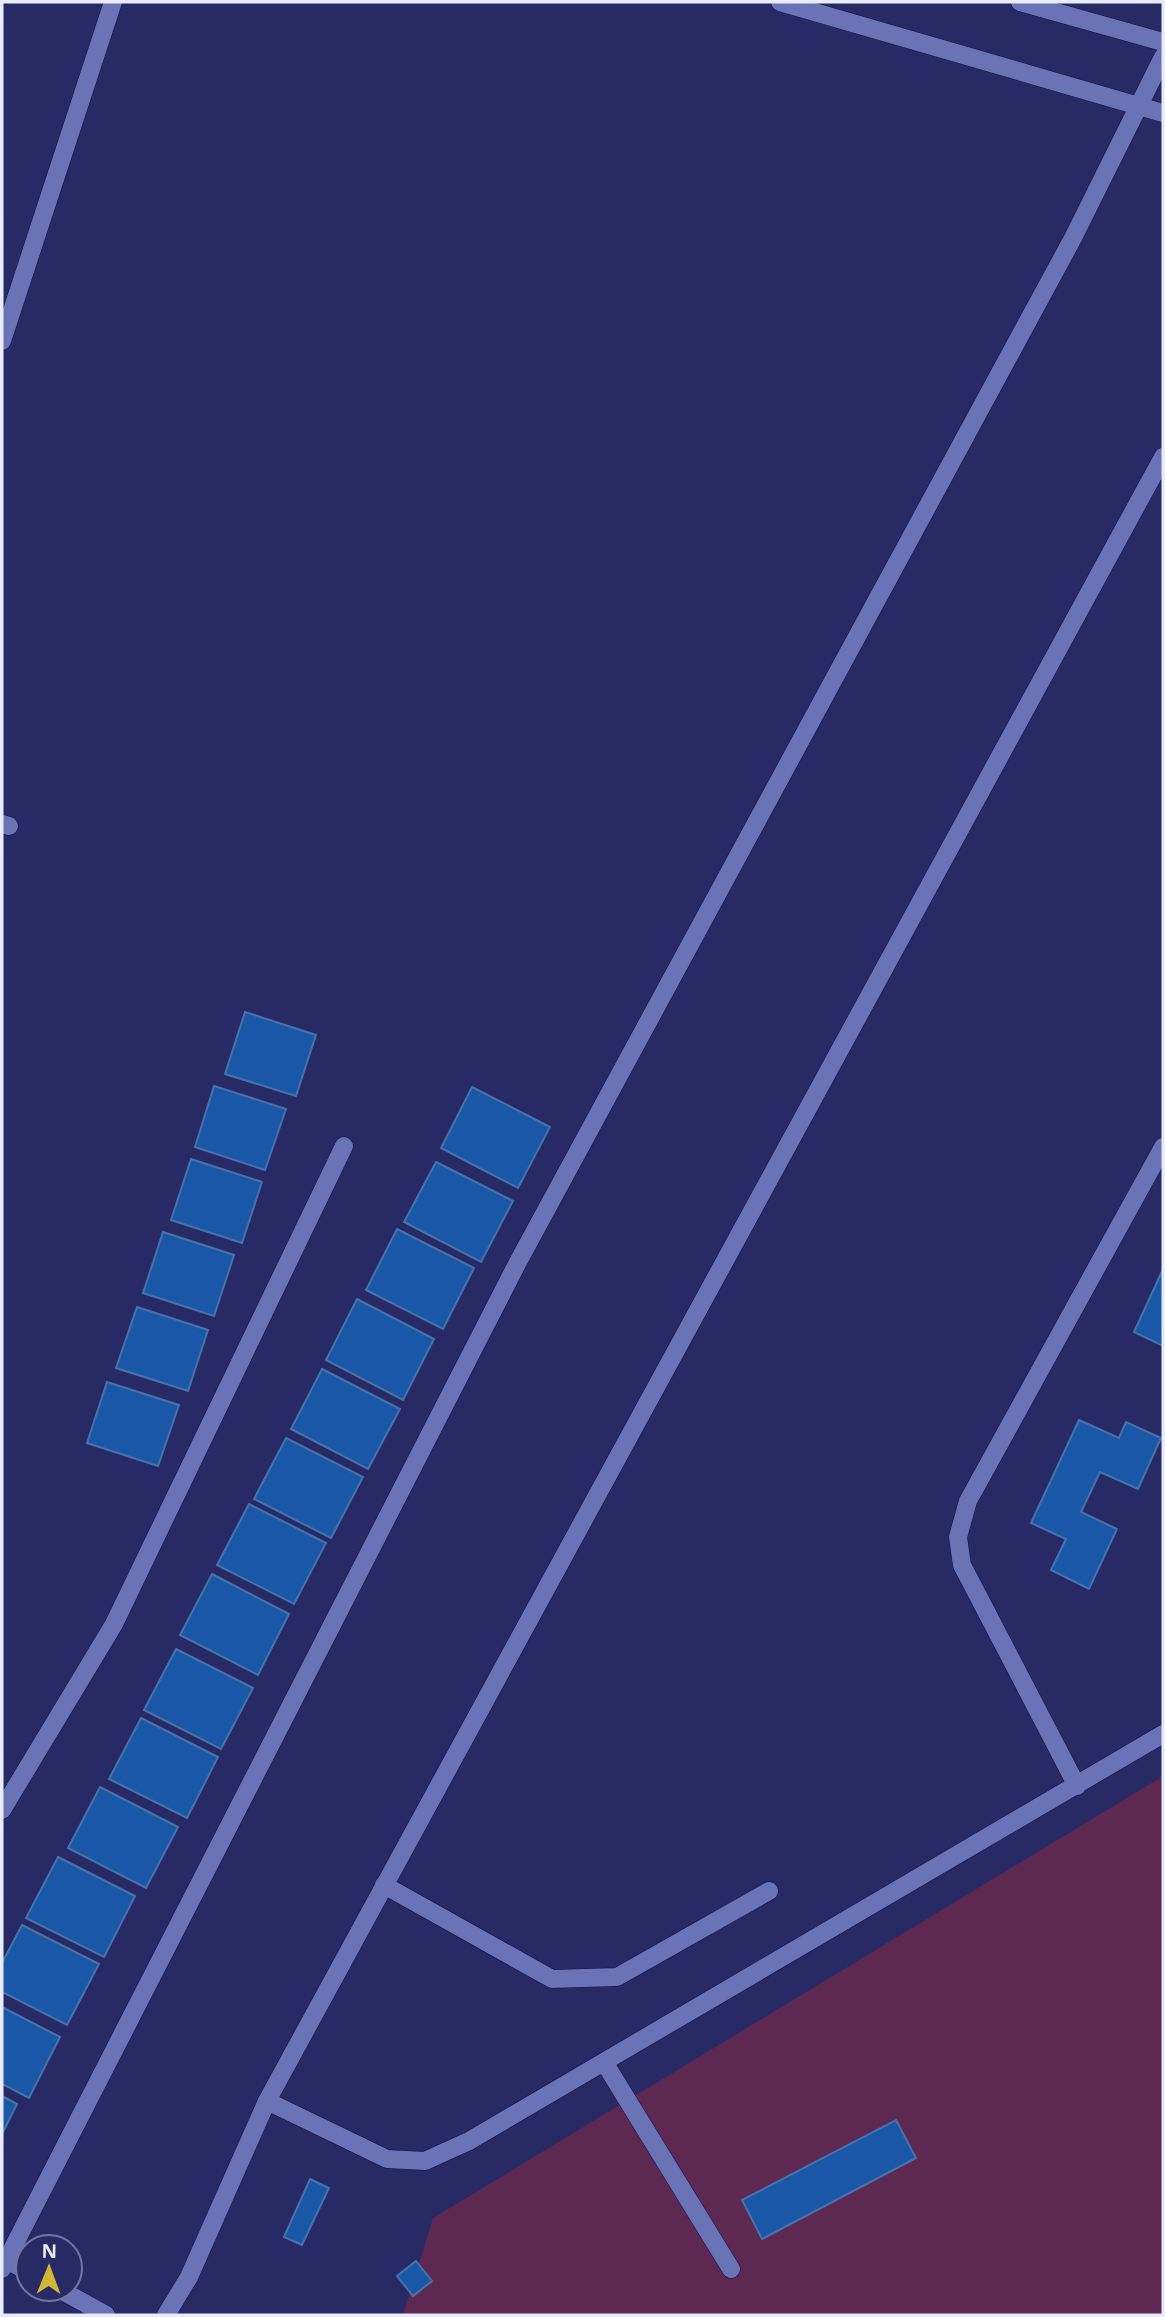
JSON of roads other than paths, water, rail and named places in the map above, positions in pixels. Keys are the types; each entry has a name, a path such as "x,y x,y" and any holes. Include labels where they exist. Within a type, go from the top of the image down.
{"street":[{"path":"2,341 113,2"},
{"path":"780,2 1163,113"},
{"path":"1020,2 1163,42"},
{"path":"3,2262 518,1262 1067,250 1163,57"},
{"path":"169,2314 189,2277 267,2101 1163,457"},
{"path":"2,1810 114,1624 344,1146"},
{"path":"1077,1786 962,1565 958,1537 968,1501 1163,1147"},
{"path":"267,2101 387,2160 425,2161 469,2141 1163,1734"},
{"path":"384,1885 552,1979 617,1977 769,1891"},
{"path":"604,2062 731,2269"},
{"path":"84,2303 106,2315"}]}
